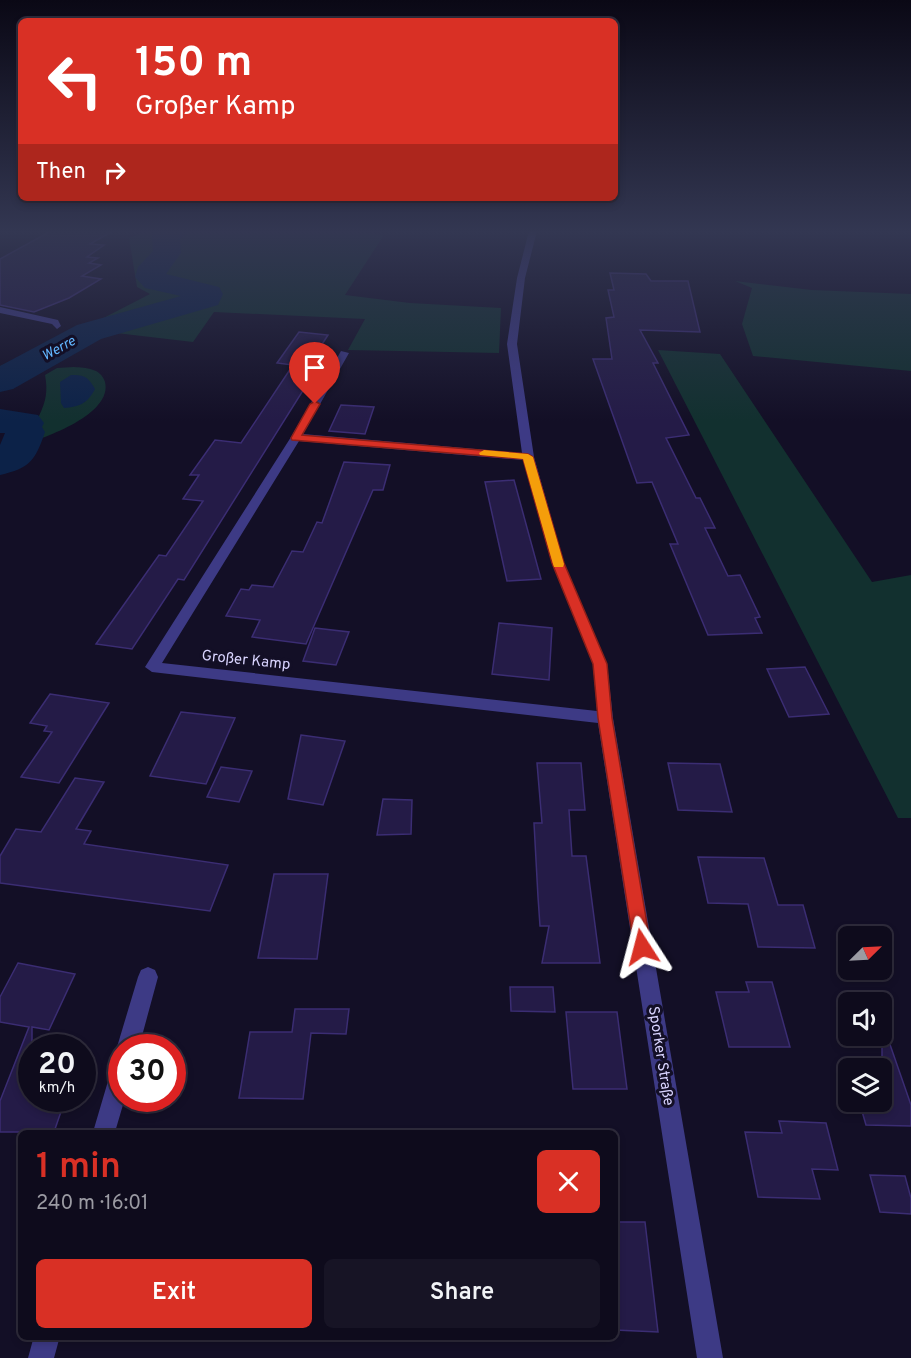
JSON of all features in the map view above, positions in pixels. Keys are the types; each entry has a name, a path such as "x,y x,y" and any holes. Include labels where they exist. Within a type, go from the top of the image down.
{"street":[{"name":"Sporker Straße","path":"519,294 512,344 528,457 558,563 600,664 605,718 710,1358"},
{"path":"0,310 55,322 57,326"},
{"name":"Großer Kamp","path":"344,353 296,438 152,667 605,718"},
{"path":"296,438 528,457"},
{"path":"132,1034 148,977"},
{"path":"105,1130 110,1112"},
{"path":"42,1358 47,1340"}],"green space":[{"path":"149,294 345,294 410,303 501,308 499,353 348,350 365,319 214,312 193,342 82,329"},
{"path":"750,294 911,294 911,371 753,356 742,324"},
{"path":"64,336 88,343 0,390 0,366"},
{"path":"658,350 720,354 872,582 911,575 911,818 898,818"},
{"path":"74,367 97,371 103,377 105,394 99,404 75,423 46,437 22,445 24,423 39,416 43,406 46,396 45,375 57,368"}],"water":[{"path":"71,375 86,378 95,389 83,403 64,408 61,403 60,382"}],"building":[{"path":"0,294 75,294 34,312 0,305"},
{"path":"609,294 691,294 700,332 640,330 658,363 653,363 689,435 666,438 696,498 700,498 715,528 705,528 728,576 740,575 760,617 755,618 762,633 708,635 670,544 678,544 652,482 637,483 593,359 612,359 606,318 614,317"},
{"path":"299,332 328,335 308,366 302,365 314,373 184,580 178,579 132,649 96,644 159,555 166,556 203,501 183,499 199,475 190,475 215,440 241,443 293,365 277,363"},
{"path":"341,405 374,407 365,434 329,431"},
{"path":"344,462 390,465 383,490 373,490 306,644 252,637 260,620 226,616 241,589 249,590 252,585 273,587 292,551 303,552 317,522 322,523"},
{"path":"514,480 541,579 507,581 485,482"},
{"path":"499,623 552,628 549,680 492,674"},
{"path":"315,628 349,632 336,665 303,661"},
{"path":"805,667 829,714 789,717 767,669"},
{"path":"50,694 109,703 59,783 21,777 52,732 44,731 47,726 30,723"},
{"path":"181,712 235,718 206,784 150,776"},
{"path":"301,735 345,741 323,805 288,799"},
{"path":"537,763 581,763 585,810 569,810 572,856 586,856 600,963 542,963 549,926 540,926 534,823 542,823"},
{"path":"668,763 720,764 732,812 678,810"},
{"path":"221,767 252,771 239,802 207,797"},
{"path":"75,778 104,782 76,829 91,831 84,844 228,865 210,911 0,883 0,856 16,829 41,832"},
{"path":"383,799 412,800 411,834 377,835"},
{"path":"698,857 764,858 778,905 803,905 815,948 758,947 748,904 708,903"},
{"path":"274,874 328,874 317,959 258,958"},
{"path":"18,963 75,974 49,1030 32,1027 32,1034 26,1034 29,1027 0,1022 0,997"},
{"path":"746,982 772,982 790,1047 729,1047 716,992 749,992"},
{"path":"510,987 553,987 555,1012 511,1011"},
{"path":"295,1009 349,1009 346,1034 311,1033 303,1099 239,1098 250,1032 292,1032"},
{"path":"566,1012 617,1012 627,1089 573,1089"},
{"path":"882,1046 891,1046 911,1105 911,1126 866,1125 862,1112 892,1112 892,1058 882,1058"},
{"path":"18,1055 18,1112 61,1112 55,1130 0,1132 0,1101"},
{"path":"779,1121 826,1123 838,1170 812,1169 820,1199 758,1197 745,1132 782,1133"},
{"path":"870,1175 905,1176 911,1198 911,1214 880,1212"},
{"path":"618,1222 645,1222 658,1332 618,1330"}],"waterway":[{"name":"Werre","path":"0,381 89,332 207,298 208,294"},
{"name":"Werre","path":"0,421 24,423 22,427 25,432 17,454 0,463"}],"slow traffic":[{"path":"484,453 528,457 559,564"}],"route":[{"path":"315,404 296,438 528,457 558,563 600,664 605,718 642,947"}]}
